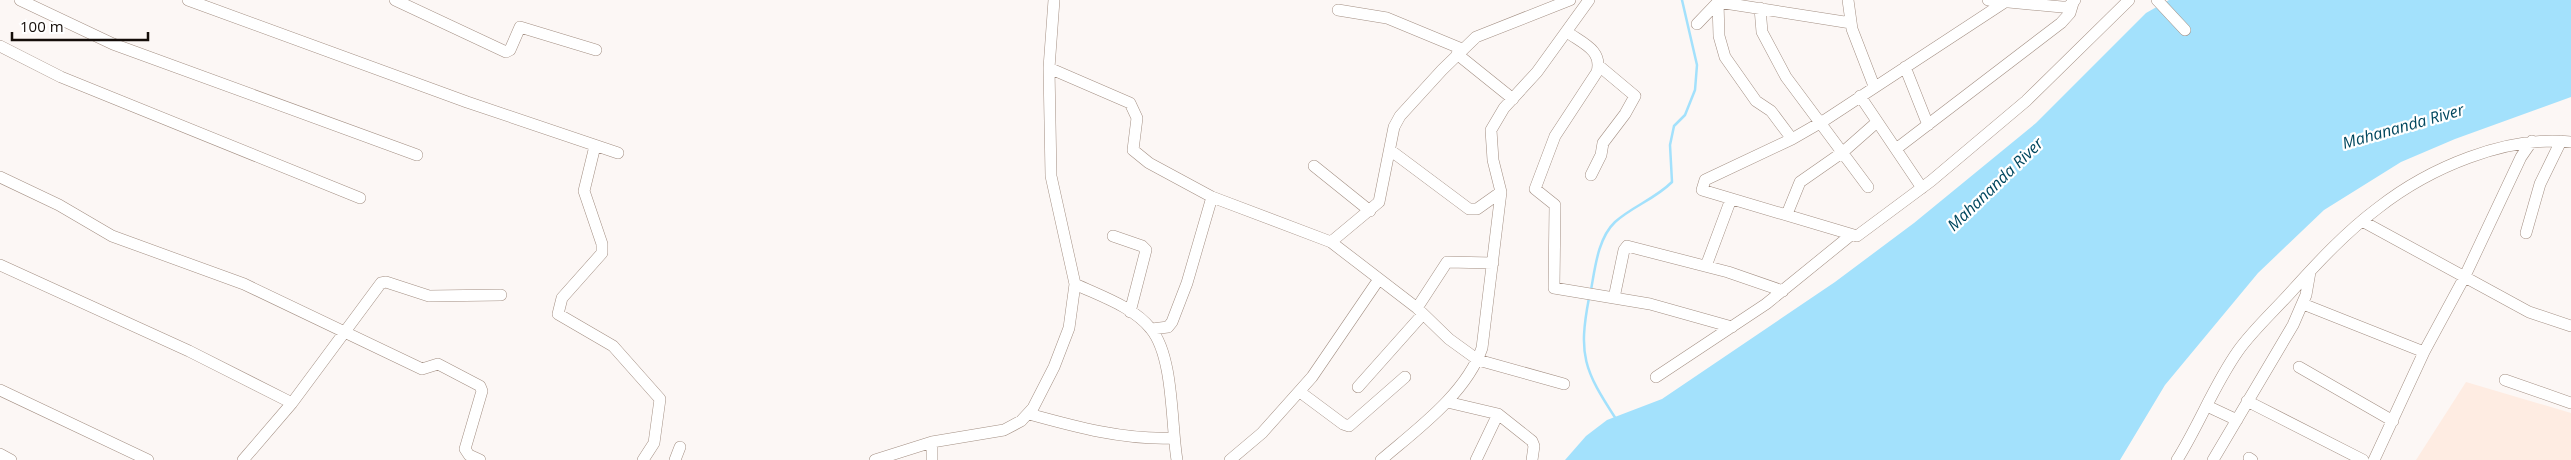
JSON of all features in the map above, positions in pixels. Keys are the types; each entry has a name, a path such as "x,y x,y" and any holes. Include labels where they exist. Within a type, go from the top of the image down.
{"street":[{"path":"20,0 121,47 417,155"},
{"path":"188,0 467,102 618,153"},
{"path":"395,0 506,52 510,50 520,27 596,50"},
{"path":"875,460 932,442 1004,430 1021,421 1029,414 1054,367 1069,328 1075,284 1051,176 1049,68 1054,0"},
{"path":"1331,242 1379,202 1382,196 1394,127 1405,108 1460,51 1485,32 1570,0"},
{"path":"1381,460 1446,402 1478,360 1482,348 1501,192 1493,160 1491,130 1494,122 1567,32 1589,0"},
{"path":"1848,0 1851,23 1874,86"},
{"path":"1988,0 2062,8 2074,2"},
{"path":"2005,2 1792,139 1704,181 1703,191 1787,214 1851,236 1857,236 1922,188 2026,101 2129,0"},
{"path":"2157,0 2185,30"},
{"path":"1896,149 2061,23 2070,13 2074,2"},
{"path":"1713,4 1760,8 1851,23"},
{"path":"1697,24 1713,4"},
{"path":"1713,4 1725,57 1756,101 1769,110 1792,139"},
{"path":"1760,8 1762,32 1784,74 1868,187"},
{"path":"1338,10 1388,18 1460,51 1513,99"},
{"path":"1567,32 1598,55 1598,65 1597,72 1554,139 1535,189 1555,206 1554,288 1574,293 1650,304 1732,327"},
{"path":"0,46 61,77 360,198"},
{"path":"1591,175 1601,155 1603,144 1624,116 1635,96 1598,65"},
{"path":"1905,66 1928,125"},
{"path":"1049,68 1130,103 1137,118 1132,146 1134,153 1149,163 1212,197 1331,242 1420,311 1449,339 1478,360 1564,384"},
{"path":"1860,96 1922,188"},
{"path":"1787,214 1800,182 1843,152 1877,122"},
{"path":"2177,460 2239,351 2310,272 2362,221 2410,186 2446,168 2504,146 2532,141 2566,142"},
{"path":"2374,460 2424,352 2464,278 2521,157 2532,141"},
{"path":"2526,233 2540,184 2566,142"},
{"path":"595,146 584,191 602,244 602,252 562,298 558,314 613,346 660,400 654,443 643,460"},
{"path":"1390,150 1469,209 1477,209 1501,192"},
{"path":"1314,166 1370,211"},
{"path":"0,177 59,205 112,236 244,284 418,368 428,369 438,364 481,387 465,447 469,455 480,460"},
{"path":"1152,329 1168,327 1172,322 1187,283 1212,197"},
{"path":"1706,266 1731,199"},
{"path":"2362,221 2529,312 2571,326"},
{"path":"1113,236 1142,246 1146,250 1130,312"},
{"path":"1656,377 1783,291 1851,236"},
{"path":"1614,298 1626,247 1706,266 1783,291"},
{"path":"1358,387 1420,311 1447,262 1493,263"},
{"path":"0,265 190,351 292,403"},
{"path":"2213,460 2303,304 2310,272"},
{"path":"1230,460 1262,433 1312,378 1379,279"},
{"path":"243,460 292,403 346,333 379,285 384,282 430,296 501,295"},
{"path":"1075,284 1130,312 1152,329 1162,353 1168,379 1173,438 1177,460"},
{"path":"2303,304 2424,352"},
{"path":"2300,367 2393,421"},
{"path":"1300,392 1343,424 1349,426 1405,377"},
{"path":"2505,380 2571,403"},
{"path":"0,390 148,460"},
{"path":"2247,401 2364,460"},
{"path":"1446,402 1498,414 1529,437 1534,446 1532,460"},
{"path":"2207,406 2236,420"},
{"path":"1029,414 1077,428 1146,439 1173,438"},
{"path":"1476,460 1498,414"},
{"path":"932,442 932,460"},
{"path":"675,460 680,448"}],"shaded area":[{"path":"2466,382 2571,413 2571,460 2416,460"}],"water":[{"name":"Mahananda River","path":"2169,0 2571,0 2571,97 2455,139 2401,162 2324,210 2258,273 2165,385 2120,460 1565,460 1586,436 1607,420 1662,399 1835,282 1914,223 2036,123 2146,13"}],"waterway":[{"path":"1591,290 1598,254 1609,229 1622,216 1672,182 1670,145 1674,126 1685,115 1695,90 1697,65 1682,0"},
{"path":"1589,298 1584,334 1586,362 1590,374 1616,419"}]}
